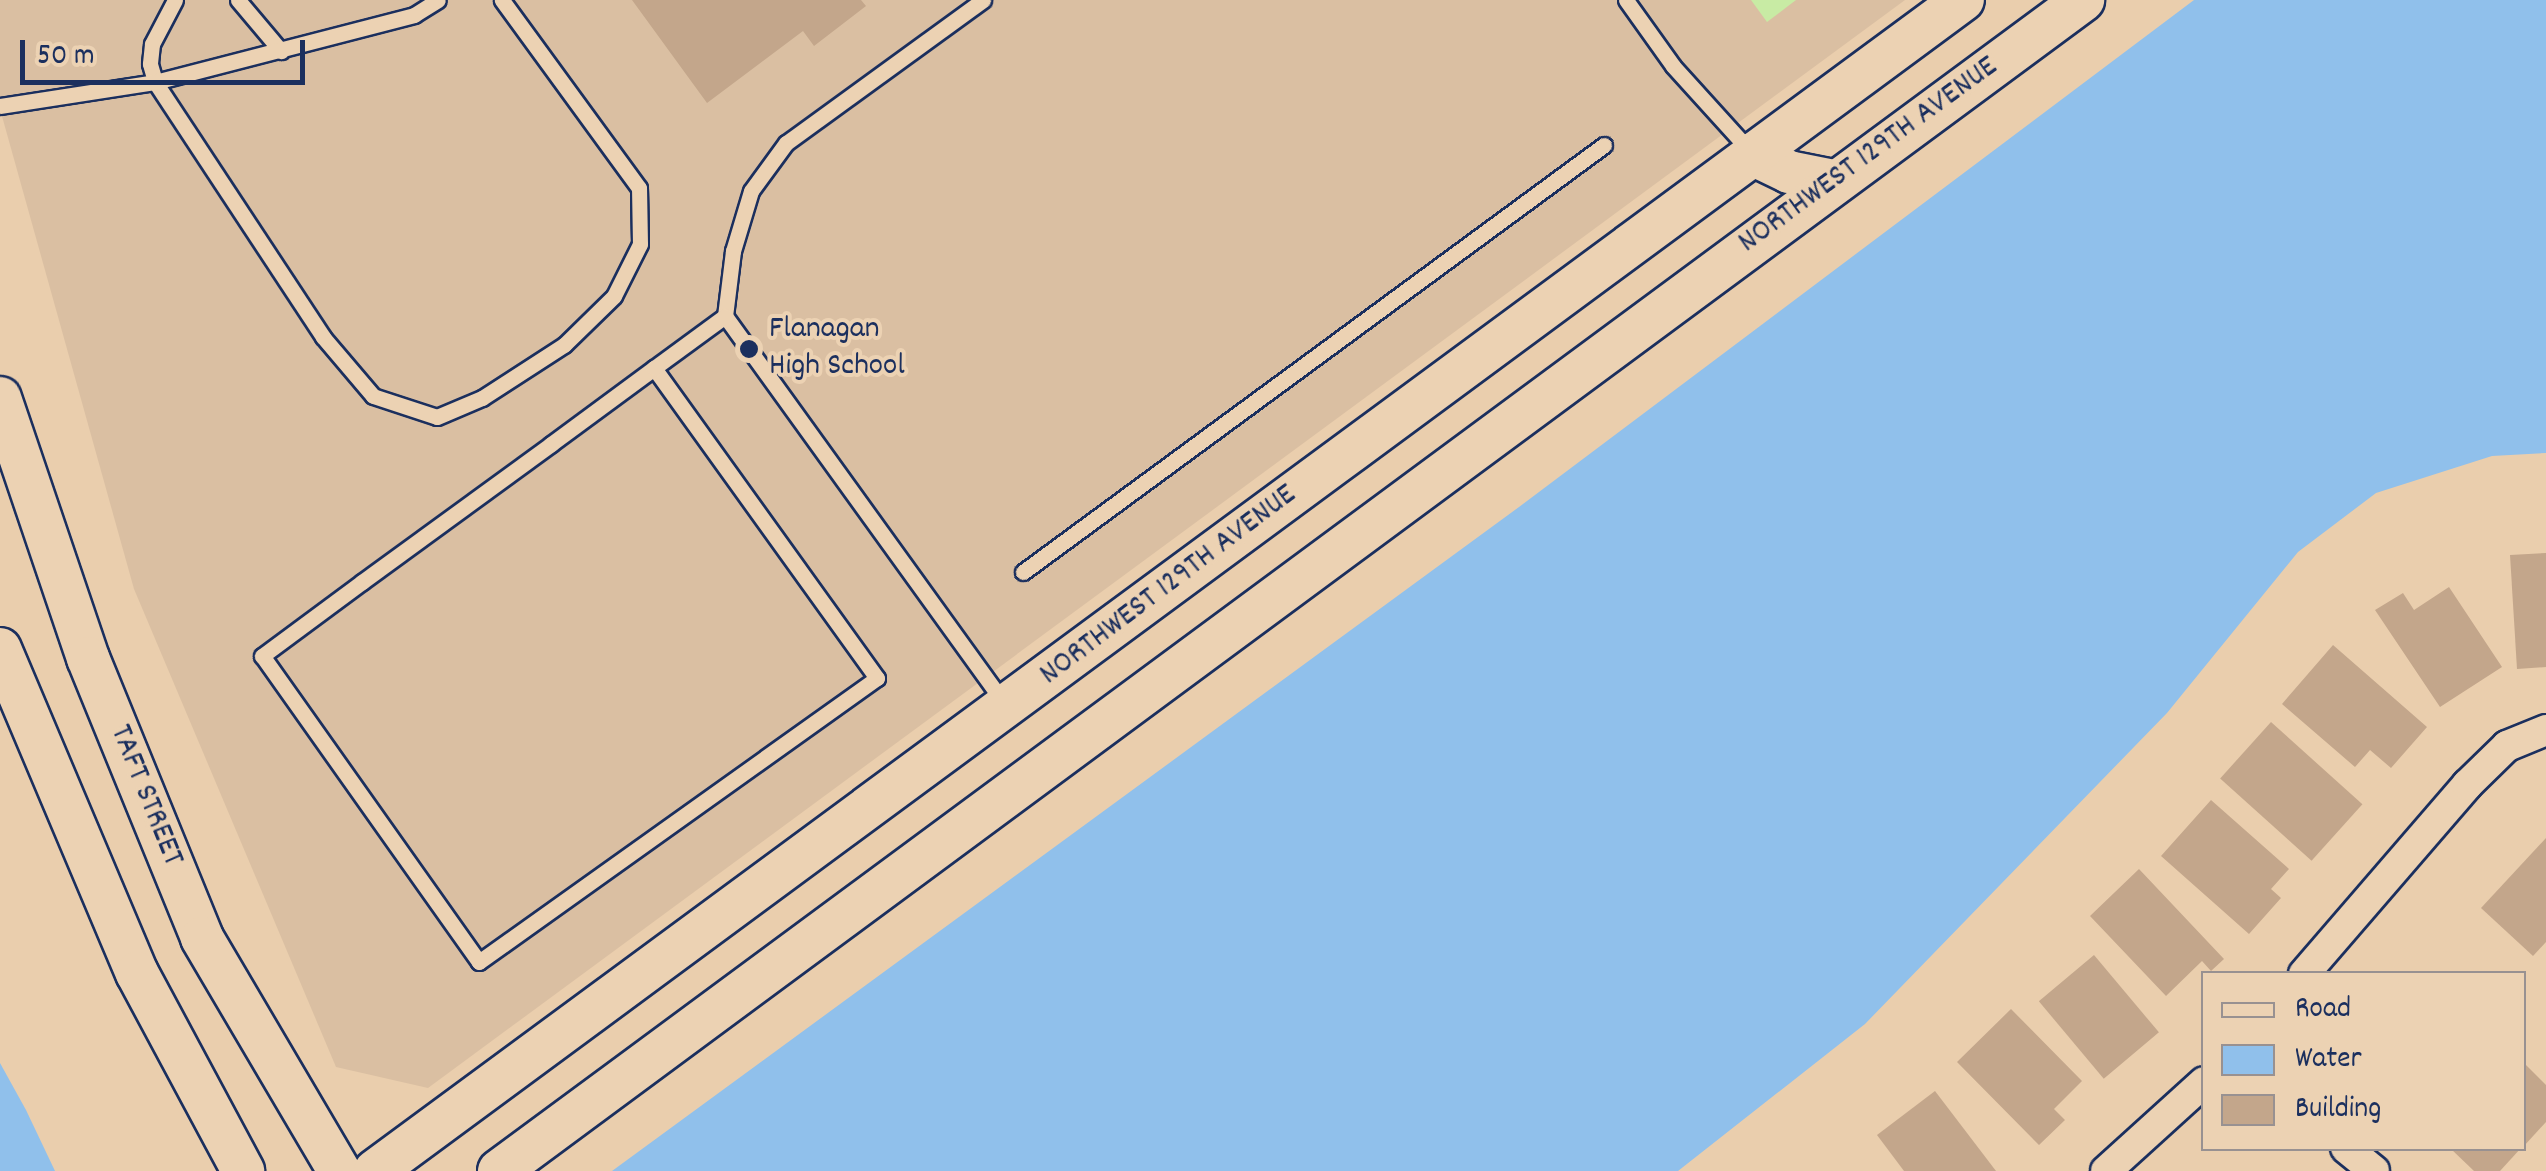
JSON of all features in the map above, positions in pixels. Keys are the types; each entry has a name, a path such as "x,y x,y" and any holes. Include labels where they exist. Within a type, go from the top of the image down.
{"street":[{"name":"NORTHWEST 129TH AVENUE","path":"375,1171 1962,0"},
{"name":"NORTHWEST 129TH AVENUE","path":"499,1171 1834,180 2083,0"},
{"path":"1752,154 1788,172 1834,180"},
{"name":"TAFT STREET","path":"0,398 88,658 202,938 339,1171"},
{"path":"0,649 137,974 243,1171"},
{"path":"2307,971 2467,785 2508,746 2545,730"},
{"path":"2106,1171 2201,1085"},
{"path":"2350,1151 2374,1171"}],"lane":[{"path":"176,0 152,44 150,64 154,82 323,337 374,396 437,417 482,398 564,345 614,296 640,244 639,188 502,0"},
{"path":"238,0 281,51"},
{"path":"0,106 154,82 414,15 438,0"},
{"path":"983,0 786,144 751,191 733,251 725,316 1007,706"},
{"path":"1626,0 1674,66 1752,154"},
{"path":"1023,572 1604,145"},
{"path":"654,368 878,678 479,962 262,656 654,368 725,316"}],"shaded area":[{"name":"Flanagan High School","path":"0,0 1905,0 428,1088 336,1067 134,589 0,109"}],"green space":[{"path":"1751,0 1796,0 1767,22"}],"water":[{"path":"2194,0 2546,0 2546,453 2492,456 2376,493 2298,552 2167,713 1865,1024 1678,1171 612,1171 1519,507"},
{"path":"0,1063 26,1110 55,1171 0,1171"}],"building":[{"path":"632,0 861,0 866,6 814,46 803,31 707,103"},
{"path":"2546,553 2546,667 2517,669 2510,555"},
{"path":"2449,587 2502,667 2440,707 2375,610 2403,593 2414,610"},
{"path":"2333,645 2427,727 2391,768 2370,750 2355,767 2282,704"},
{"path":"2271,722 2362,804 2312,861 2220,778"},
{"path":"2211,800 2289,869 2271,889 2281,898 2249,934 2161,856"},
{"path":"2546,838 2546,942 2533,956 2481,908"},
{"path":"2139,869 2224,959 2211,971 2202,961 2166,996 2090,916"},
{"path":"2094,955 2159,1032 2104,1079 2039,1001"},
{"path":"2011,1009 2082,1081 2054,1109 2065,1120 2039,1145 1957,1062"},
{"path":"2526,1065 2546,1085 2546,1122 2526,1144"},
{"path":"1935,1091 1996,1171 1904,1171 1877,1135"},
{"path":"2453,1151 2518,1151 2500,1171 2474,1171"}],"place":[{"name":"Flanagan High School","path":"749,349"}]}
